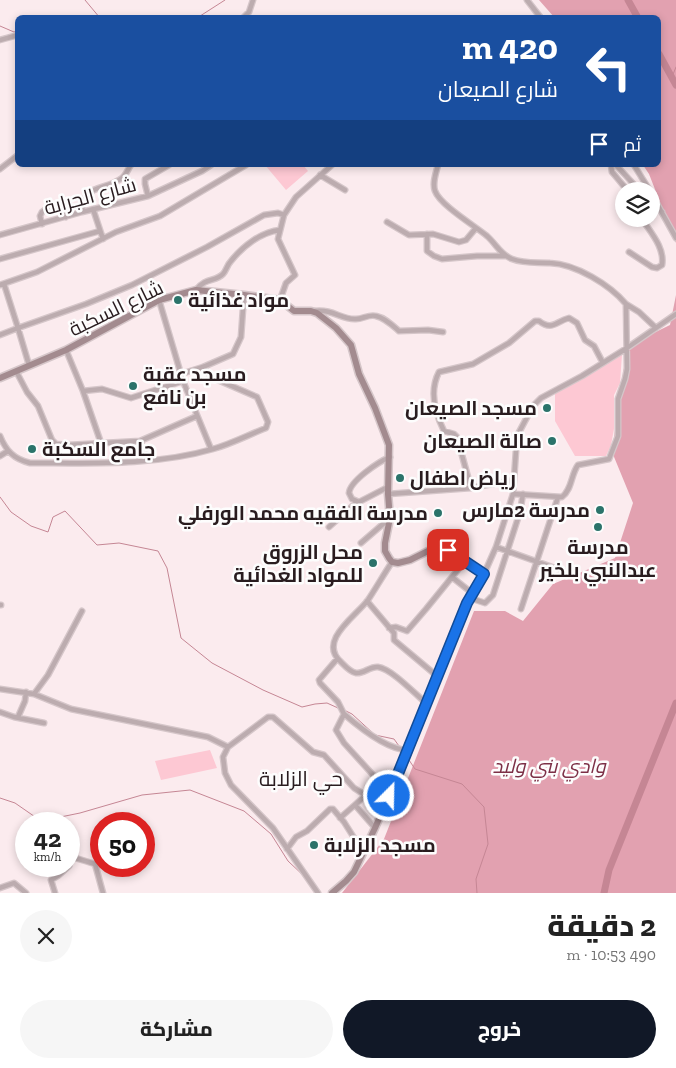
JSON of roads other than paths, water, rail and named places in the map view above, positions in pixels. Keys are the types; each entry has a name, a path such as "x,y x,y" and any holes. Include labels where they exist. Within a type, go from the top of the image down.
{"main road":[{"name":"شارع السكبة","path":"0,378 66,350 159,300 196,290 280,300 294,311 311,311"},
{"path":"311,311 318,313 336,328 351,346 359,374 375,408 389,445 388,490 390,518 385,551 392,562 403,563 428,551 441,549 448,550 484,574 471,595 426,703 409,750 375,828 351,876 332,893"}],"street":[{"path":"246,15 253,0"},
{"path":"527,0 539,15"},
{"path":"0,40 15,36"},
{"path":"0,169 15,157"},
{"path":"82,212 83,201 86,195 123,178 130,167"},
{"path":"148,196 145,179 166,167"},
{"name":"شارع الجرابة","path":"0,235 148,196 208,167"},
{"path":"29,365 2,284 37,272 103,239 166,213 243,167"},
{"path":"280,300 286,283 294,275 278,239 284,215 296,198 330,167"},
{"path":"438,167 434,185 436,194 487,236 506,256 533,264 559,264 588,275 609,287 626,304 639,312 656,328"},
{"path":"611,167 612,172 620,182"},
{"path":"618,167 632,182"},
{"path":"635,167 645,182"},
{"path":"320,175 345,190"},
{"path":"42,224 40,216 42,212 53,205 57,205 66,217"},
{"path":"660,207 676,238"},
{"path":"93,210 103,239"},
{"path":"0,335 132,285 207,247 264,215 278,213 284,215"},
{"path":"387,222 408,235 427,234 459,242 466,240 476,228"},
{"path":"629,252 652,267 658,268 662,265 662,254 658,243 647,227"},
{"path":"196,290 202,282 221,276 231,260 261,235 270,231 280,230"},
{"path":"0,259 100,231"},
{"path":"427,234 428,251 442,259 506,256"},
{"path":"181,374 232,355 241,337 244,295"},
{"path":"159,300 183,381 211,450"},
{"path":"513,494 562,497 566,494 578,465 610,459 618,436 618,401 626,379 626,304"},
{"path":"311,311 325,310 346,318 356,319 370,315 376,316 388,321 398,331 428,330 443,332"},
{"path":"484,574 496,547 513,494 517,436 533,406 541,398 603,363 676,314"},
{"path":"471,488 457,437 444,431 436,408 433,387 439,372 473,364 509,343 535,321 539,321 547,326 569,318 577,323 586,340 594,346 603,363"},
{"path":"66,350 101,443"},
{"path":"0,436 8,451 20,460 30,463 114,462 177,457 211,450 266,428 268,422 257,397 211,377 203,367"},
{"path":"16,371 27,392 38,406 47,431 54,442 69,445 140,441 197,416"},
{"path":"83,391 102,389 131,398 183,381"},
{"path":"140,441 147,460"},
{"path":"0,456 8,451"},
{"path":"357,502 350,496 350,487 375,464 390,457"},
{"path":"329,527 357,502 388,490 471,488 514,480"},
{"path":"452,578 471,595 486,603 492,598 520,512 523,494"},
{"path":"520,609 558,497"},
{"path":"361,542 390,518"},
{"path":"496,547 577,576"},
{"path":"392,562 367,601 338,631 334,648 337,659 354,673 358,674 373,667 386,670 426,703"},
{"path":"389,628 396,627 407,631 465,562"},
{"path":"367,601 394,633 394,640 437,676"},
{"path":"34,694 48,675 82,611"},
{"path":"337,659 319,680 338,702 344,714 388,745 409,750"},
{"path":"0,688 34,694 71,709 208,736 228,747"},
{"path":"18,717 25,701 26,692"},
{"path":"0,712 44,723"},
{"path":"344,714 336,727 338,733 344,743 385,788 389,796"},
{"path":"318,893 267,821 243,798 228,779 223,765 223,757 228,747 268,717 272,718 313,752 324,755 354,788 366,794 383,810"},
{"path":"340,818 366,794"},
{"path":"355,805 375,828"},
{"path":"287,848 296,837 307,831 330,809 334,809 363,852"},
{"path":"80,860 95,864 102,893"},
{"path":"55,893 51,880 56,877"},
{"path":"0,888 14,883 26,893"}],"waterway":[{"path":"85,0 98,15"},
{"path":"202,15 225,0"},
{"name":"وادي بني وليد","path":"628,0 636,15"},
{"path":"0,26 15,32"},
{"name":"وادي بني وليد","path":"661,58 676,85"},
{"path":"672,77 676,67"},
{"path":"0,497 11,512 31,526 48,532 53,517 65,511 97,545 119,543 158,551 167,568 181,638 212,663 263,690 302,707 327,703 338,708"},
{"name":"وادي بني وليد","path":"604,893 609,870 676,703"},
{"path":"344,710 352,714 375,735 394,739 399,746"},
{"path":"409,760 415,769 462,784 484,807 488,844 476,879 477,893"},
{"path":"0,798 15,803 41,821 80,813 142,795 190,790 244,811 271,834 288,861 305,877"}],"place":[{"name":"مواد غذائية","path":"178,300"},
{"name":"مسجد عقبة بن نافع","path":"133,386"},
{"name":"مسجد الصيعان","path":"547,408"},
{"name":"صالة الصيعان","path":"552,441"},
{"name":"جامع السكبة","path":"32,449"},
{"name":"رياض اطفال","path":"400,478"},
{"name":"مدرسة 2مارس","path":"600,510"},
{"name":"مدرسة الفقيه محمد الورفلي","path":"438,513"},
{"name":"مدرسة عبدالنبي بلخير","path":"598,527"},
{"name":"محل الزروق للمواد الغدائية","path":"373,563"},
{"name":"مسجد الزلابة","path":"314,845"}],"district":[{"name":"حي الزلابة","path":"301,778"}]}
